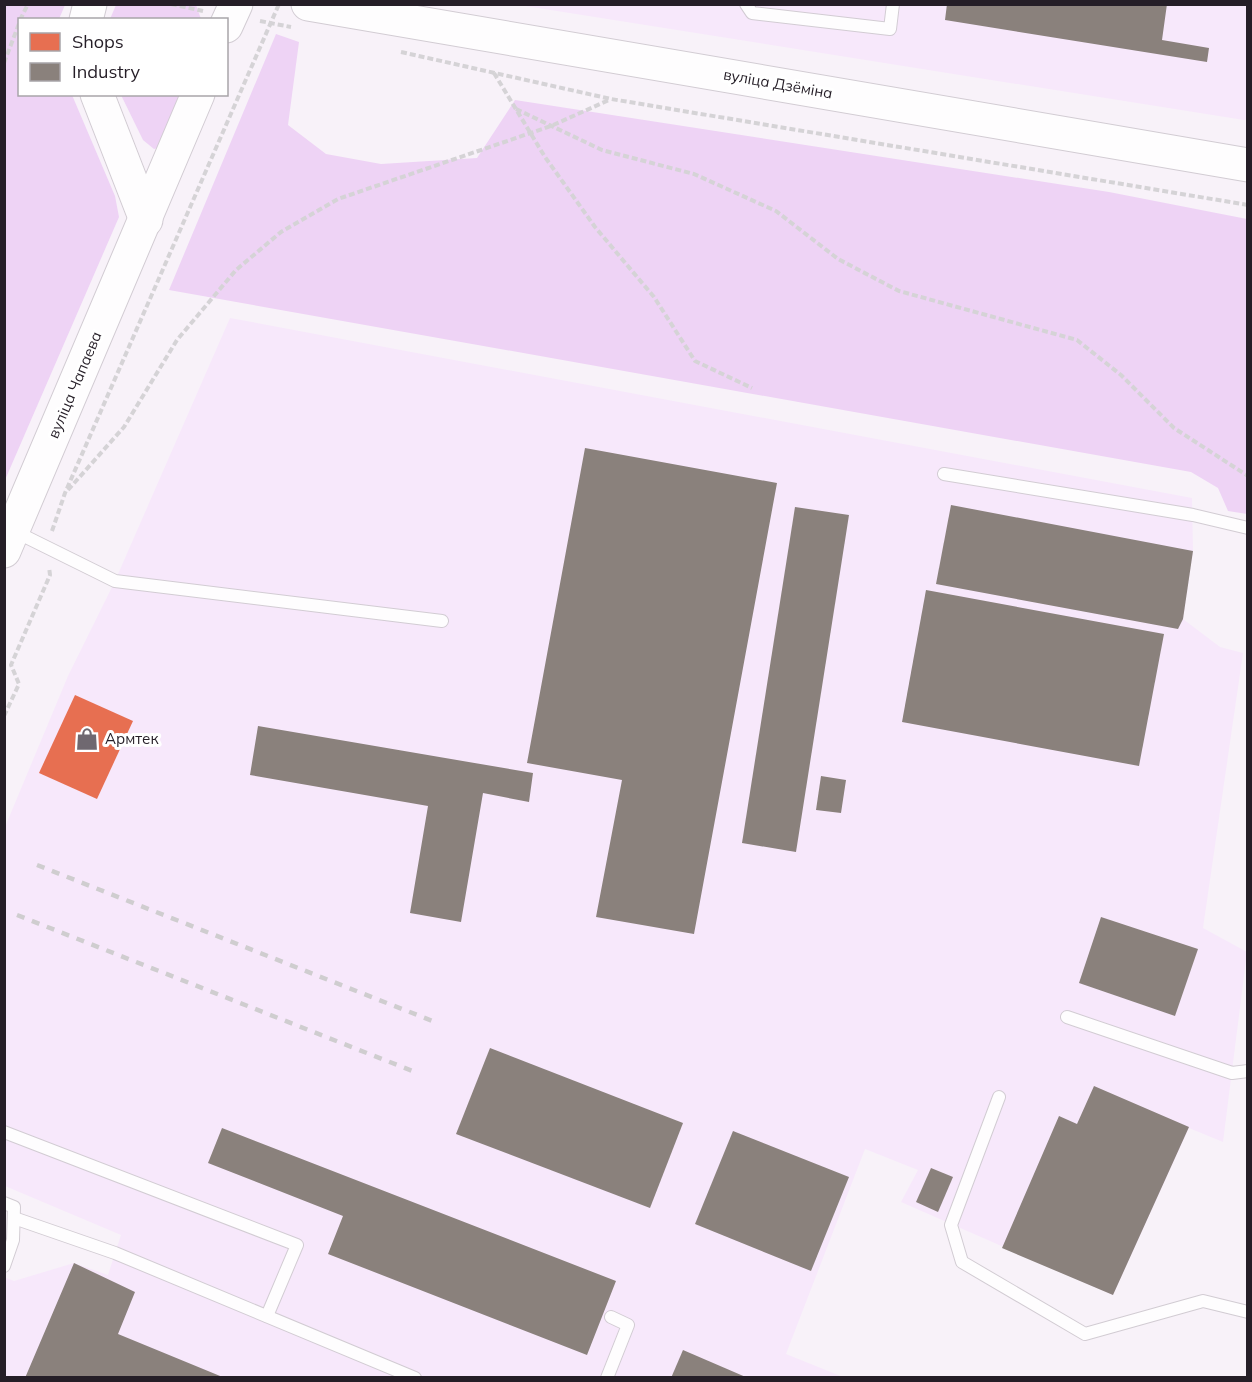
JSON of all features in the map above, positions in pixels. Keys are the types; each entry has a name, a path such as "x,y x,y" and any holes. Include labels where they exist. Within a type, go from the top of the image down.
{"main road":[{"path":"228,22 236,4"},
{"name":"вуліца Дзёміна","path":"302,16 417,19 1248,165"},
{"path":"98,96 146,220"},
{"name":"вуліца Чапаева","path":"9,540 197,96"}],"lane":[{"path":"747,4 752,13 890,29 893,4"},
{"path":"944,474 1192,515 1248,528"},
{"path":"9,540 46,548 115,581 442,621"},
{"path":"1067,1017 1232,1073 1248,1071"},
{"path":"999,1097 951,1225 963,1262 1085,1334 1203,1301 1248,1312"},
{"path":"4,1132 297,1245 267,1316"},
{"path":"4,1203 14,1207 13,1240 4,1266"},
{"path":"14,1218 115,1253 415,1377"},
{"path":"607,1377 628,1325 611,1317"}],"path":[{"path":"21,18 28,4"},
{"path":"4,716 19,684 11,665 50,575 46,548 65,493 279,4"},
{"path":"272,23 302,16"},
{"path":"4,63 18,25"},
{"path":"400,52 610,99 1248,205"},
{"path":"493,72 529,133 595,227 654,297 695,361 752,388"},
{"path":"65,493 124,427 177,340 236,270 281,232 338,199 551,126 610,99"},
{"path":"516,109 602,150 694,174 776,211 838,260 900,291 1077,340 1121,375 1174,428 1248,476"}],"shaded area":[{"path":"5,4 65,5 59,18 18,18 18,96 72,96 115,196 119,217 5,480"},
{"path":"116,5 196,5 201,18 110,18"},
{"path":"519,5 1247,5 1247,119 1244,120"},
{"path":"276,34 299,42 288,125 326,154 381,164 477,158 515,100 1109,192 1247,219 1247,514 1228,511 1218,488 1191,472 169,290"},
{"path":"121,96 182,96 159,148 154,149 143,140"},
{"path":"230,318 1192,498 1193,551 1183,619 1220,647 1243,653 1203,928 1247,952 1223,1142 1189,1128 1113,1295 901,1202 918,1170 865,1149 786,1354 843,1377 5,1377 4,1277 14,1281 74,1263 108,1275 121,1235 5,1186 5,827 68,676 115,581"}],"building: Shops":[{"path":"75,695 133,721 97,799 39,773"}],"building: Industry":[{"path":"947,4 1167,4 1162,40 1209,48 1207,62 945,20"},
{"path":"585,448 777,483 694,934 596,917 622,780 527,763"},
{"path":"951,505 1193,551 1183,619 1178,629 936,584"},
{"path":"795,507 849,515 796,852 742,843"},
{"path":"926,590 1164,634 1139,766 902,722"},
{"path":"258,726 533,773 529,802 483,793 461,922 410,913 428,806 250,775"},
{"path":"821,776 846,780 841,813 816,810"},
{"path":"1101,917 1198,949 1175,1016 1079,983"},
{"path":"490,1048 683,1123 650,1208 456,1134"},
{"path":"1094,1086 1189,1127 1113,1295 1002,1248 1059,1116 1077,1124"},
{"path":"222,1128 616,1281 587,1355 328,1254 343,1216 208,1163"},
{"path":"733,1131 849,1177 811,1271 695,1224"},
{"path":"931,1168 953,1177 938,1212 916,1202"},
{"path":"74,1263 135,1292 118,1334 225,1378 25,1378"},
{"path":"683,1350 748,1378 671,1378"}],"railway":[{"path":"37,865 435,1022"},
{"path":"17,915 415,1072"}],"place":[{"name":"Армтек","path":"87,739"}]}
